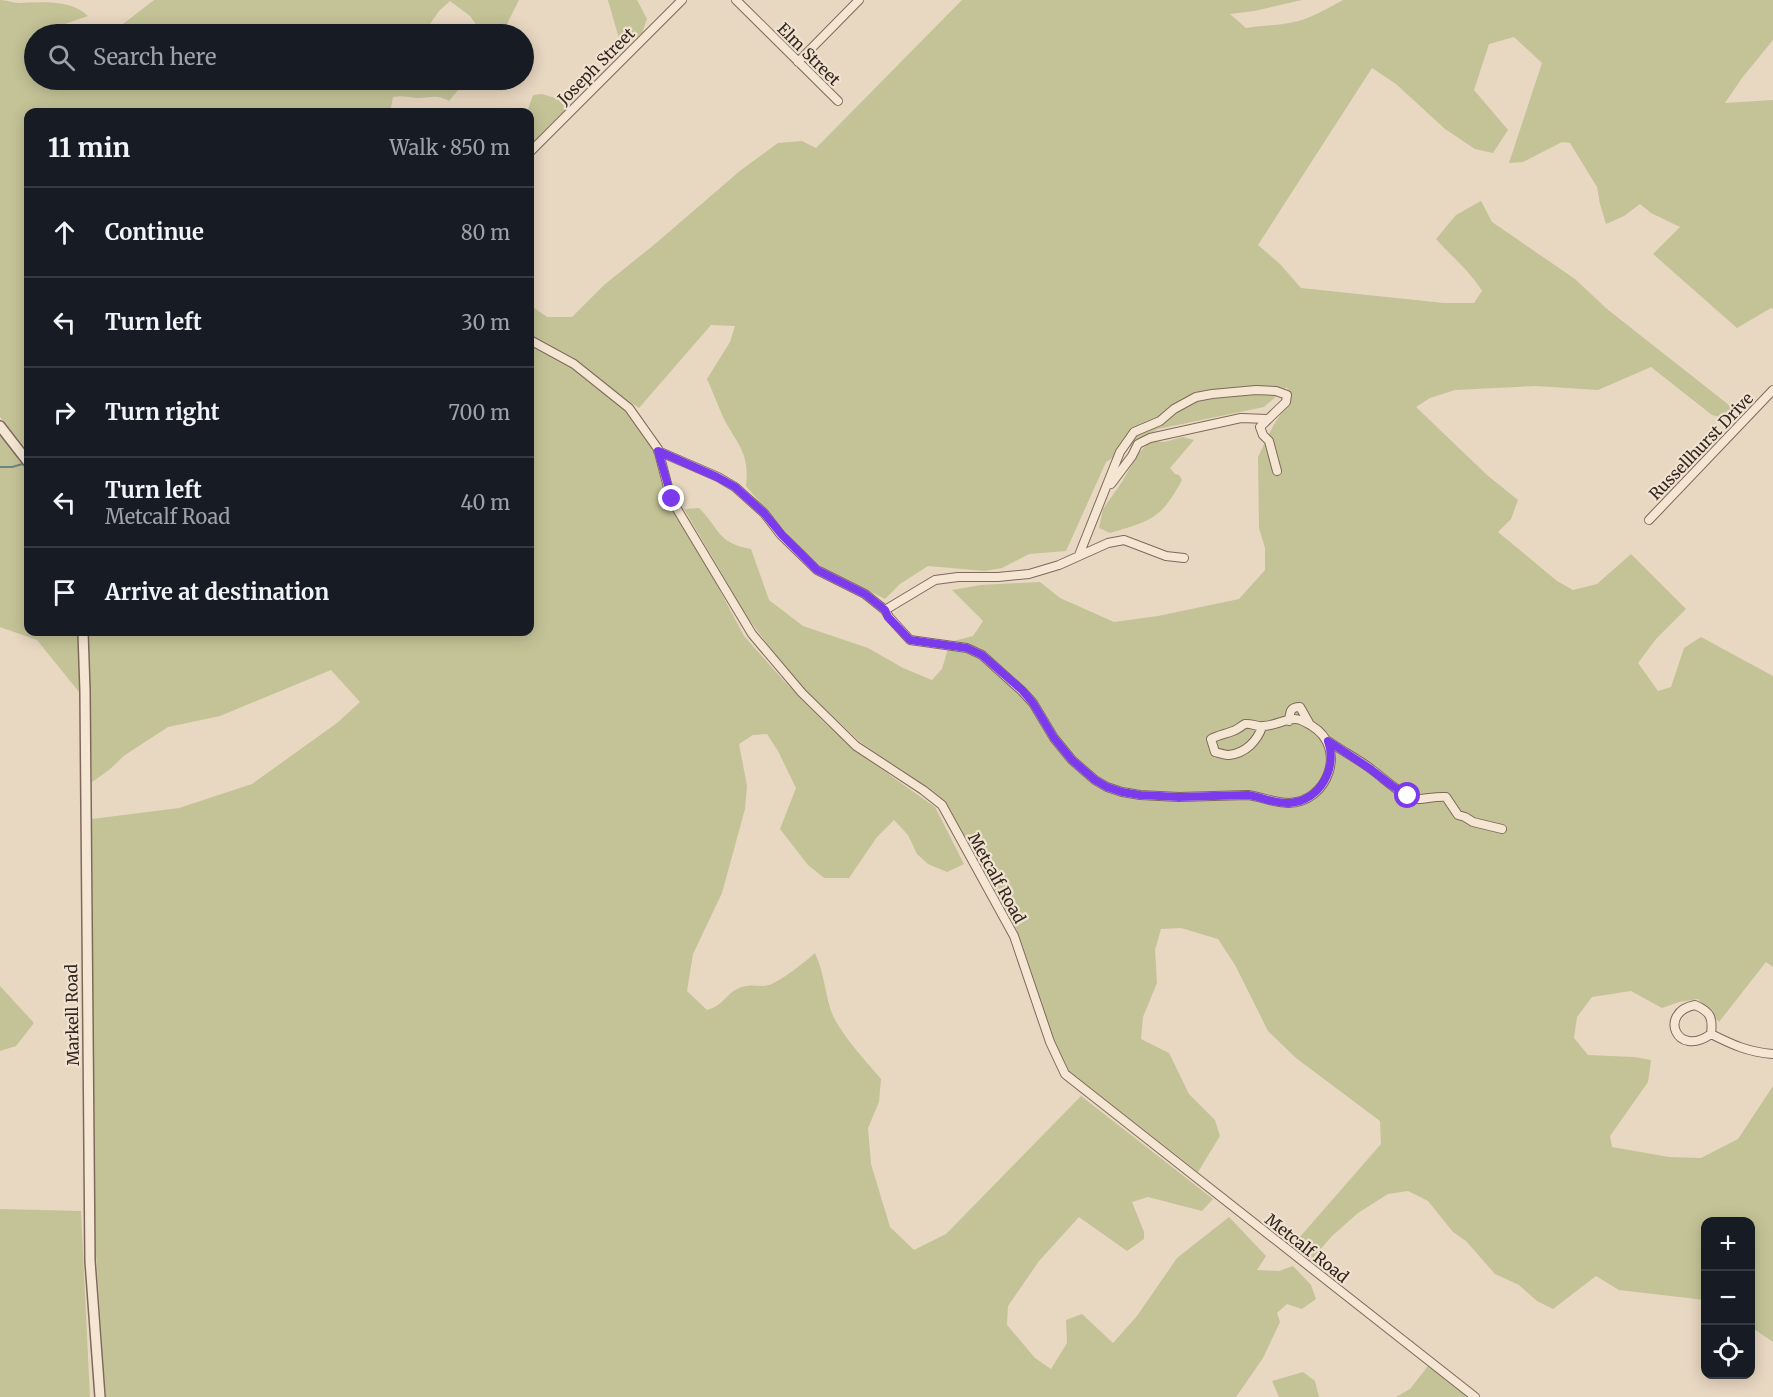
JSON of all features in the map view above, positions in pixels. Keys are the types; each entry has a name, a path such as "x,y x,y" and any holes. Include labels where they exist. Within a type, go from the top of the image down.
{"street":[{"name":"Joseph Street","path":"534,148 682,0"},
{"name":"Elm Street","path":"736,0 838,101"},
{"path":"798,62 859,0"},
{"name":"Metcalf Road","path":"534,342 574,364 629,408 658,451 672,499 752,634 802,693 856,746 942,805 1014,936 1050,1042 1065,1074 1474,1397"},
{"path":"1079,555 1120,452 1134,432 1160,421 1174,409 1196,397 1212,393 1256,390 1276,391 1287,395 1286,402 1260,427 1263,435 1269,441 1277,471"},
{"name":"Russellhurst Drive","path":"1649,520 1773,390"},
{"path":"1104,494 1138,444 1150,438 1241,418 1268,419"},
{"path":"0,426 24,456"},
{"path":"658,451 735,487 764,513 817,570 865,594 885,610 888,617 910,640 967,648 982,655 1033,703 1054,738 1072,760 1107,787 1140,795 1179,797 1248,795 1290,803 1314,793 1327,778 1332,752 1328,741"},
{"path":"885,610 935,580 1029,574 1059,565 1108,543 1124,540 1166,556 1184,558"},
{"name":"Markell Road","path":"83,636 86,701 90,1261 100,1397"},
{"path":"1289,721 1291,710 1294,707 1300,707 1310,724"},
{"path":"1262,727 1257,739 1241,751 1228,755 1215,752 1212,746 1211,739 1232,732 1245,724 1262,727 1295,719 1310,724 1328,741 1391,785 1417,800 1436,796 1446,797 1458,815 1473,822 1502,829"},
{"path":"1695,1005 1704,1008 1712,1023 1710,1034 1699,1041 1682,1040 1676,1033 1675,1018 1688,1006 1695,1005"},
{"path":"1710,1034 1740,1048 1773,1054"}],"green space":[{"path":"0,0 65,5 74,7 88,16 65,24 24,24 24,90 458,90 449,101 437,97 393,97 391,108 24,108 24,446 0,417"},
{"path":"154,0 519,0 508,24 476,24 470,16 450,1 430,24 123,24"},
{"path":"608,0 637,0 647,19 642,33 626,45 618,35"},
{"path":"962,0 1302,0 1230,14 1246,28 1296,22 1343,0 1773,0 1773,40 1725,103 1773,100 1773,309 1771,308 1737,328 1653,254 1680,227 1651,213 1640,204 1624,216 1606,224 1597,187 1570,143 1562,142 1523,162 1509,163 1542,63 1514,37 1489,44 1474,90 1508,130 1493,153 1475,149 1445,129 1396,84 1372,68 1258,245 1280,264 1301,288 1444,303 1474,303 1482,291 1436,239 1456,215 1481,201 1492,222 1575,279 1607,309 1734,409 1733,421 1712,415 1651,367 1598,390 1536,386 1455,390 1430,398 1416,407 1487,475 1518,500 1511,519 1498,532 1557,581 1573,590 1597,584 1631,554 1686,609 1656,639 1638,663 1658,691 1671,687 1684,648 1701,637 1773,676 1773,967 1766,962 1719,1022 1698,999 1662,1008 1631,991 1592,997 1577,1017 1574,1038 1588,1055 1651,1060 1648,1082 1610,1136 1612,1147 1669,1157 1701,1158 1738,1139 1773,1086 1773,1342 1755,1330 1755,1217 1701,1217 1701,1300 1619,1290 1596,1276 1553,1309 1537,1301 1519,1285 1495,1274 1466,1241 1453,1232 1428,1201 1408,1191 1388,1194 1358,1213 1332,1236 1312,1259 1292,1246 1381,1144 1380,1121 1296,1058 1268,1031 1235,965 1218,939 1181,928 1161,929 1155,950 1157,983 1143,1017 1141,1039 1169,1053 1189,1094 1215,1120 1220,1136 1198,1172 1069,1071 1054,1042 1017,931 947,805 859,741 802,687 746,615 684,509 699,508 725,539 751,549 769,600 803,626 868,648 903,668 932,680 942,669 950,642 973,636 983,621 952,590 981,585 1040,582 1060,598 1114,622 1158,616 1239,599 1265,570 1265,548 1259,528 1258,457 1273,426 1290,400 1287,387 1264,407 1158,429 1106,462 1066,551 1029,554 1002,568 985,571 928,566 900,584 885,599 823,568 792,540 746,486 744,458 707,379 730,342 735,326 711,325 639,408 599,381 573,358 534,338 534,308 547,317 572,317 604,285 741,170 778,143 802,141 816,148"},
{"path":"542,94 565,101 564,111 534,141 534,108 528,108 533,95"},
{"path":"534,346 572,368 626,410 655,453 660,472 744,636 827,725 891,776 935,807 964,864 947,872 928,864 917,854 908,835 894,820 877,837 849,878 824,878 808,865 780,829 796,788 767,734 753,735 739,744 747,786 745,809 722,893 693,954 687,991 707,1010 717,1006 742,987 765,986 774,983 815,953 833,1016 849,1041 881,1079 879,1102 868,1128 871,1164 890,1227 914,1250 946,1234 1081,1096 1213,1199 1202,1211 1148,1197 1132,1202 1144,1232 1144,1239 1127,1251 1079,1217 1039,1261 1008,1306 1007,1325 1035,1358 1051,1369 1067,1343 1066,1320 1082,1314 1113,1343 1137,1316 1177,1258 1229,1217 1266,1256 1257,1270 1279,1271 1293,1266 1311,1285 1316,1299 1302,1309 1287,1304 1277,1313 1280,1322 1263,1358 1236,1397 106,1397 94,1226 92,819 179,808 252,784 337,723 360,702 331,670 220,716 168,727 125,755 92,782 88,636 534,636"},
{"path":"0,434 24,464 24,635 0,627"},
{"path":"1183,437 1194,440 1170,468 1182,480 1161,511 1154,517 1136,525 1110,533 1099,528 1103,509 1137,455 1150,441 1164,442"},
{"path":"26,636 79,636 79,692 37,640"},
{"path":"0,986 34,1023 16,1046 0,1051"},
{"path":"0,1209 81,1211 90,1397 0,1397"},
{"path":"1428,1366 1468,1397 1396,1397 1410,1389"},
{"path":"1303,1372 1315,1381 1319,1397 1279,1397 1272,1381"}],"waterway":[{"path":"0,467 24,464"}],"route":[{"path":"672,499 658,451 735,487 764,513 817,570 865,594 885,610 888,617 910,640 967,648 982,655 1033,703 1054,738 1072,760 1107,787 1140,795 1179,797 1248,795 1290,803 1314,793 1327,778 1332,752 1328,741 1408,796"}]}
